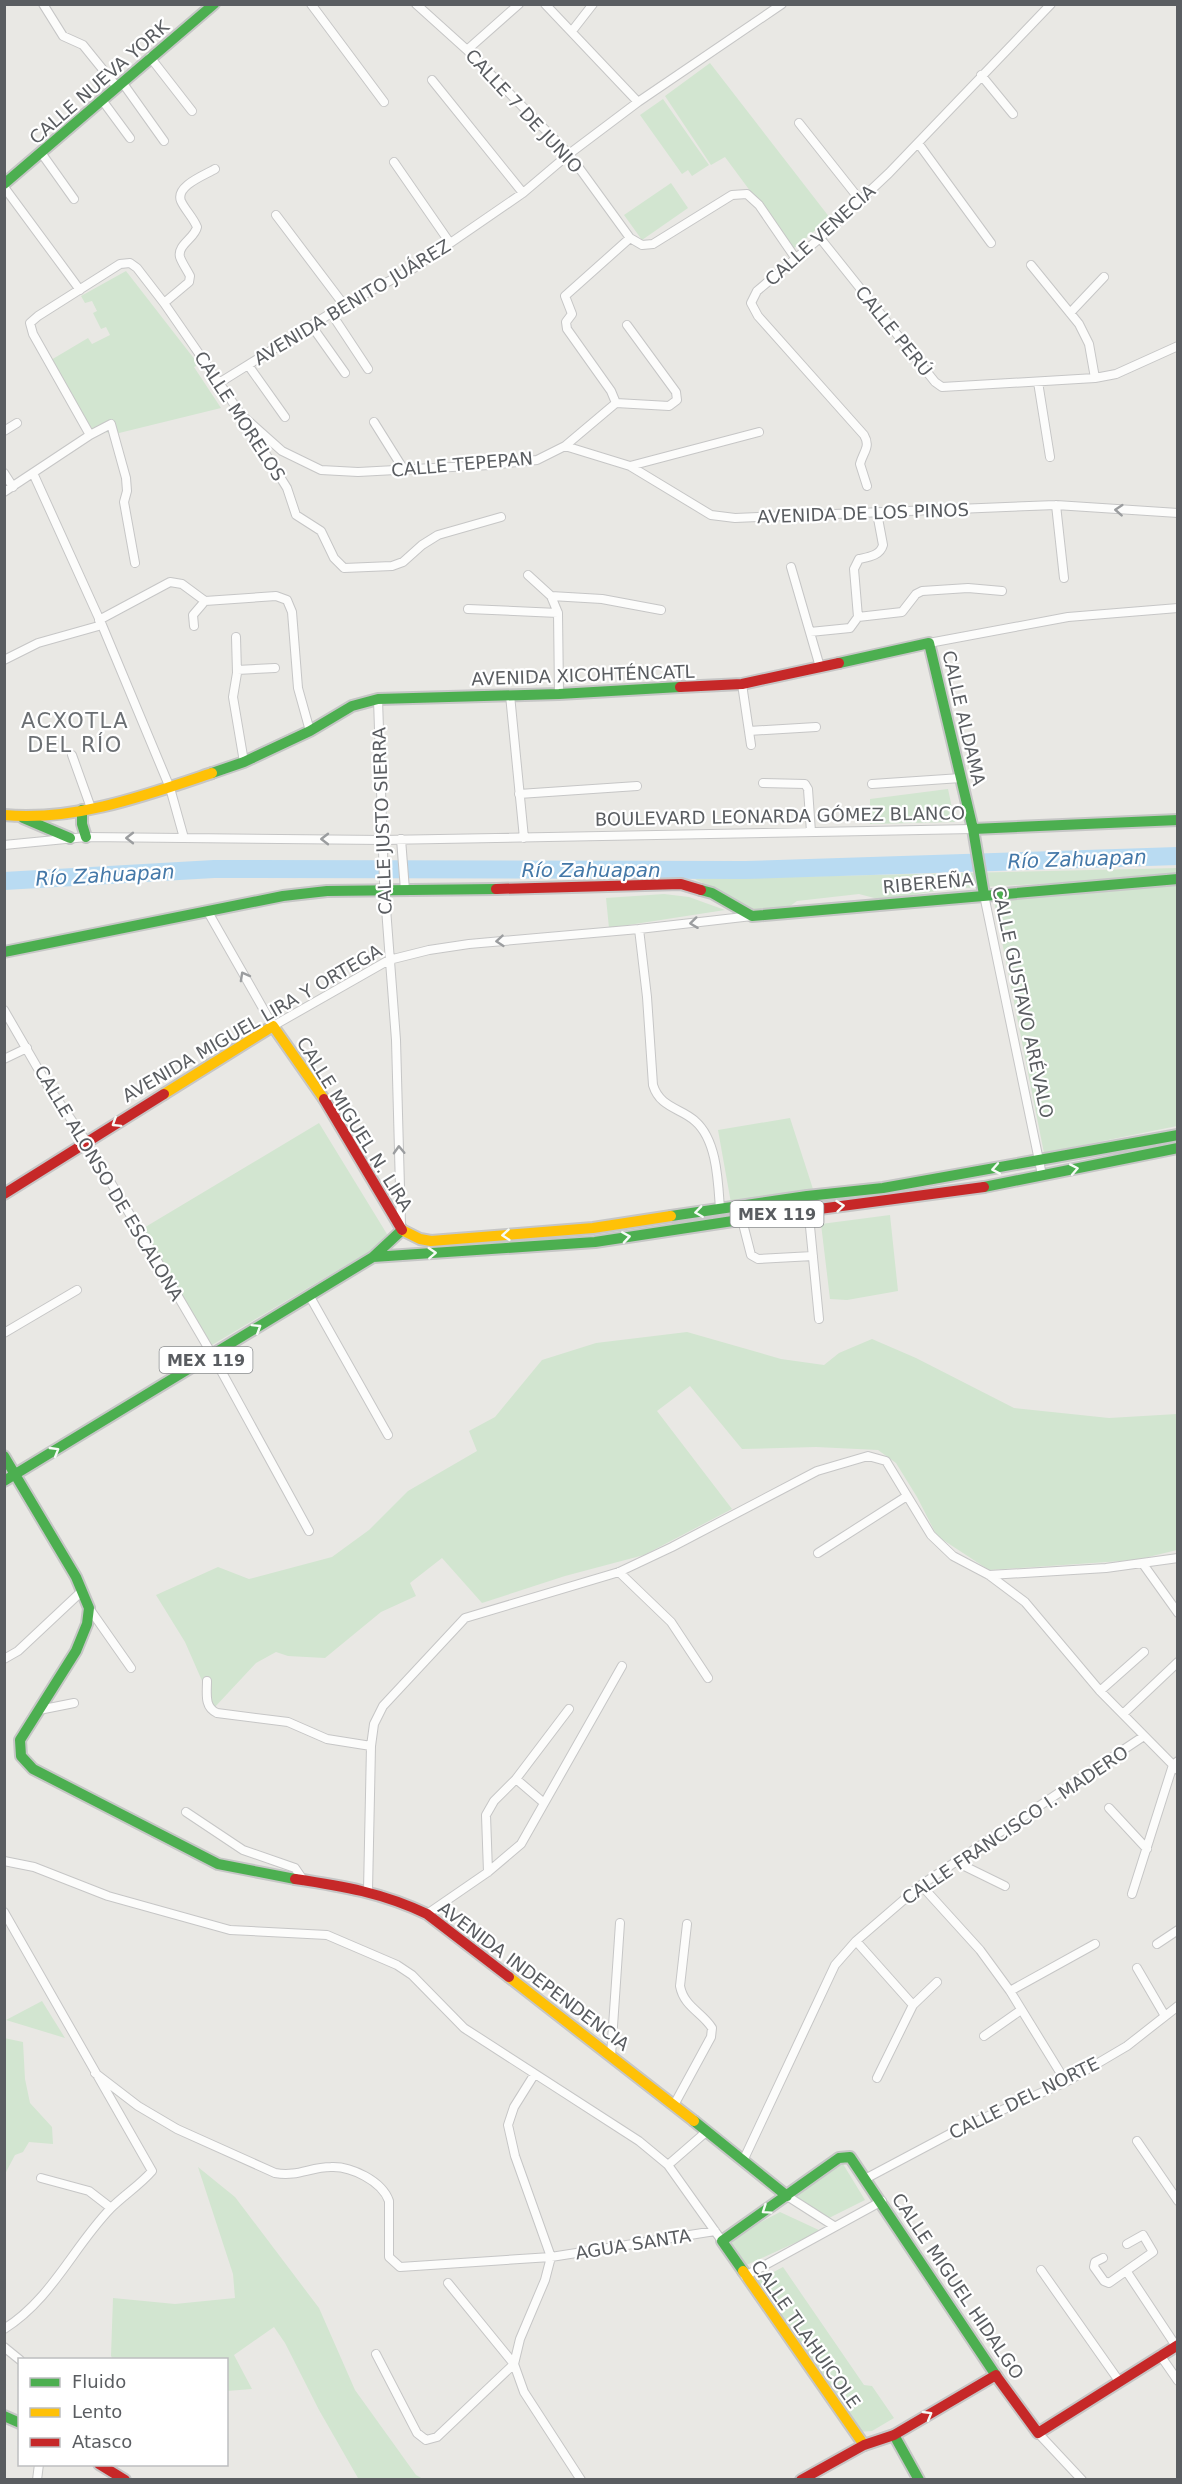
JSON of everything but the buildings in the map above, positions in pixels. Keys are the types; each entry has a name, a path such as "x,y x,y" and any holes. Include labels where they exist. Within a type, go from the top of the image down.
{"street":[{"path":"43,4 63,36 83,45 164,141"},
{"name":"CALLE NUEVA YORK","path":"4,185 214,4"},
{"path":"311,4 384,102"},
{"name":"CALLE 7 DE JUNIO","path":"416,4 426,7 569,154 630,238 642,245 653,244 732,195 747,194 759,205 796,259"},
{"path":"467,50 519,4"},
{"path":"545,4 638,102"},
{"path":"572,31 593,4"},
{"name":"AVENIDA BENITO JUÁREZ","path":"219,383 344,305 414,268 523,193 569,154 638,102 782,4"},
{"name":"CALLE VENECIA","path":"867,486 860,464 868,442 864,435 758,316 750,303 757,291 820,238 918,143 1051,4"},
{"path":"150,57 192,111"},
{"path":"981,75 1013,114"},
{"path":"432,80 523,193"},
{"path":"102,100 130,138"},
{"path":"799,123 860,200"},
{"path":"918,143 991,243"},
{"path":"42,153 74,199"},
{"path":"394,162 450,243"},
{"path":"164,303 189,282 190,276 180,256 180,251 196,233 197,226 181,200 180,194 183,188 215,169"},
{"path":"4,185 80,290 30,323 33,334 90,435"},
{"path":"276,215 344,305"},
{"path":"627,325 676,392 677,400 669,406 616,403 611,392 567,329 566,322 572,314 566,296 630,238"},
{"name":"CALLE PERÚ","path":"820,238 935,382 942,387 1095,378 1116,374 1178,346"},
{"name":"CALLE MORELOS","path":"80,290 120,264 130,263 137,268 240,412 287,488 296,515 321,531 334,558 344,568 392,566 403,562 422,544 438,535 501,517"},
{"path":"1031,264 1070,313 1089,344 1095,378"},
{"path":"1070,313 1104,277"},
{"path":"331,313 368,369"},
{"path":"312,325 345,373"},
{"path":"248,365 285,417"},
{"path":"1038,382 1050,457"},
{"name":"CALLE TEPEPAN","path":"240,412 282,451 321,470 358,472 537,460 565,447 616,403"},
{"path":"374,422 404,470"},
{"path":"4,431 17,423"},
{"path":"4,492 90,435 111,424 126,478 127,491 124,502 135,563"},
{"path":"630,466 759,432"},
{"name":"AVENIDA DE LOS PINOS","path":"565,447 630,466 711,515 735,518 1056,506 1178,513"},
{"path":"4,473 13,487"},
{"path":"33,473 100,622 170,788 184,838"},
{"path":"1056,506 1064,578"},
{"path":"810,632 850,628 858,617 854,569 858,559 878,554 881,551 883,545 877,513"},
{"path":"791,567 820,667"},
{"path":"528,575 551,596 558,613 559,694"},
{"path":"4,660 38,643 100,622 170,582 182,584 205,601 276,596 287,600 292,612 298,688 310,732"},
{"path":"858,617 902,612 916,594 922,591 969,588 1002,591"},
{"path":"551,596 602,599 661,610"},
{"path":"194,626 193,615 205,601"},
{"name":"AVENIDA XICOHTÉNCATL","path":"5,813 23,817 86,809 170,788 244,762 310,732 352,706 378,699 559,694 742,684 929,643 1068,617 1178,608"},
{"path":"468,609 558,613"},
{"path":"236,637 237,670 233,697 244,762"},
{"name":"CALLE ALDAMA","path":"929,643 974,832"},
{"path":"237,670 275,668"},
{"path":"742,684 750,746"},
{"path":"510,696 524,838"},
{"name":"CALLE JUSTO SIERRA","path":"378,699 388,960 396,1040 402,1230"},
{"path":"748,731 816,727"},
{"path":"72,755 86,809 82,824 86,837"},
{"path":"872,784 961,778"},
{"path":"763,783 800,782 805,784 808,789 811,832"},
{"path":"519,794 637,786"},
{"path":"23,817 70,838"},
{"name":"BOULEVARD LEONARDA GÓMEZ BLANCO","path":"4,845 86,837 383,840 811,832 974,832 1178,820"},
{"name":"CALLE GUSTAVO ARÉVALO","path":"974,832 984,895 1042,1175"},
{"path":"401,839 404,885"},
{"name":"RIBEREÑA","path":"753,916 1178,879"},
{"path":"4,952 284,896 404,885 681,884 712,893 753,916"},
{"name":"CALLE MIGUEL N. LIRA","path":"208,912 273,1026 329,1107 402,1230"},
{"name":"AVENIDA MIGUEL LIRA Y ORTEGA","path":"4,1194 273,1026 388,960 429,950 469,944 753,916"},
{"path":"639,929 647,997 653,1085 656,1094 677,1112 694,1119 709,1137 720,1209"},
{"name":"CALLE ALONSO DE ESCALONA","path":"4,1010 48,1086 86,1141 213,1356 309,1531"},
{"path":"4,1059 27,1048"},
{"name":"MEX 119","path":"4,1481 373,1257 402,1230 420,1239 431,1241 593,1228 807,1196 883,1188 1178,1135"},
{"name":"MEX 119","path":"373,1257 595,1242 808,1209 988,1186 1178,1148"},
{"path":"807,1196 819,1319"},
{"path":"738,1206 751,1254 758,1259 813,1256"},
{"path":"593,1228 595,1242"},
{"path":"4,1333 77,1290"},
{"path":"309,1295 388,1435"},
{"path":"4,1456 82,1591 88,1608 131,1668"},
{"path":"368,1891 371,1746 374,1724 383,1706 465,1618 619,1572 672,1547 817,1471 868,1456 886,1461 931,1535 953,1557 989,1575 1024,1602 1100,1691 1176,1765 1132,1894"},
{"path":"818,1553 907,1496"},
{"path":"989,1575 1143,1564 1178,1558"},
{"path":"1143,1564 1178,1613"},
{"path":"619,1572 671,1622 708,1678"},
{"path":"4,1659 18,1651 82,1591"},
{"name":"AVENIDA INDEPENDENCIA","path":"88,1608 87,1624 76,1651 20,1740 21,1756 33,1769 218,1864 244,1872 368,1891 398,1900 427,1914 674,2104 787,2196"},
{"path":"1100,1691 1144,1652"},
{"path":"1123,1714 1178,1662"},
{"path":"427,1914 488,1872 521,1844 622,1666"},
{"path":"207,1681 207,1704 217,1713 288,1722 327,1739 371,1746"},
{"path":"39,1710 74,1703"},
{"path":"488,1872 486,1815 494,1801 516,1779 569,1709"},
{"name":"CALLE FRANCISCO I. MADERO","path":"743,2161 835,1965 856,1941 921,1885 1144,1736"},
{"path":"516,1779 544,1803"},
{"path":"1109,1808 1147,1849"},
{"path":"186,1812 243,1850 295,1868 304,1881"},
{"path":"4,1861 34,1867 108,1896 230,1930 327,1935 397,1965 412,1975 464,2028 639,2141 668,2165 722,2241 787,2196 834,2226"},
{"path":"956,1862 1005,1886"},
{"path":"921,1885 980,1950 1010,1991 1066,2082"},
{"path":"4,1912 152,2171 111,2208 43,2296 21,2318 4,2328"},
{"path":"610,2056 620,1923"},
{"path":"674,2104 711,2037 712,2028 682,1996 680,1986 687,1924"},
{"path":"1157,1944 1178,1930"},
{"path":"856,1941 913,2005"},
{"path":"1010,1991 1095,1944"},
{"path":"1137,1968 1165,2016"},
{"path":"877,2078 913,2005 937,1982"},
{"name":"CALLE DEL NORTE","path":"865,2179 962,2128 1066,2082 1127,2046 1178,2006"},
{"path":"984,2036 1022,2010"},
{"name":"AGUA SANTA","path":"95,2073 138,2106 177,2129 275,2173 291,2176 331,2166 357,2172 378,2185 386,2193 389,2257 400,2267 551,2257 715,2231"},
{"path":"376,2354 417,2433 426,2439 436,2437 514,2364 520,2339 551,2257 515,2156 508,2125 514,2107 534,2075"},
{"path":"668,2165 706,2132"},
{"path":"1137,2141 1178,2201"},
{"name":"CALLE MIGUEL HIDALGO","path":"787,2196 839,2158 850,2157 882,2201 996,2375 1038,2433"},
{"path":"41,2178 89,2191 111,2208"},
{"path":"745,2276 882,2201"},
{"path":"1103,2258 1094,2265 1106,2283 1127,2272 1153,2252 1143,2235 1127,2244"},
{"name":"CALLE TLAHUICOLE","path":"722,2241 864,2445"},
{"path":"1041,2270 1119,2381"},
{"path":"1082,2480 1038,2433 1177,2346 1127,2272"},
{"path":"448,2283 514,2364 524,2392 581,2480"},
{"path":"4,2347 18,2358"},
{"path":"1160,2355 1178,2381"},
{"path":"801,2480 864,2445 894,2435 996,2375"},
{"path":"4,2416 18,2422"},
{"path":"894,2435 919,2480"},
{"path":"102,2466 125,2480"}],"green space":[{"path":"710,63 830,218 793,249 725,157 711,165 665,96"},
{"path":"663,99 709,165 692,176 688,170 682,174 640,115"},
{"path":"671,183 688,208 642,240 624,215"},
{"path":"126,271 199,365 194,367 221,408 115,434 90,429 51,360 88,338 92,344 110,335 106,327 101,329 93,313 97,311 92,301 85,303 81,296"},
{"path":"948,789 955,822 870,824 870,799"},
{"path":"1178,868 1177,876 948,889 882,900 859,894 797,901 786,909 761,914 695,879"},
{"path":"1177,885 1177,1126 1044,1153 994,901"},
{"path":"664,894 689,897 725,910 609,928 606,898"},
{"path":"790,1118 813,1189 731,1203 718,1130"},
{"path":"319,1123 390,1239 212,1345 142,1229"},
{"path":"890,1215 898,1291 847,1300 830,1299 821,1224"},
{"path":"687,1332 781,1359 824,1365 839,1353 872,1339 916,1358 1014,1408 1109,1418 1177,1414 1177,1550 1136,1560 989,1570 937,1536 896,1463 878,1450 816,1447 742,1449 690,1386 657,1411 732,1509 644,1555 565,1576 482,1603 442,1558 410,1583 416,1596 381,1612 325,1658 288,1656 276,1652 256,1663 214,1708 185,1642 156,1595 218,1567 249,1579 332,1557 369,1530 408,1491 477,1451 469,1431 495,1417 542,1360 596,1343"},
{"path":"42,2001 65,2038 6,2020"},
{"path":"4,2038 23,2042 25,2079 30,2103 52,2127 53,2144 29,2142 23,2152 15,2155 5,2174"},
{"path":"843,2164 865,2200 829,2218 794,2195"},
{"path":"198,2167 235,2197 319,2308 355,2390 416,2475 423,2479 357,2479 285,2343 274,2327 234,2355 252,2389 228,2391 228,2358 112,2358 113,2298 175,2304 235,2298 233,2274"},
{"path":"780,2212 821,2231 742,2267 723,2242"},
{"path":"783,2267 864,2385 872,2386 894,2418 872,2431 858,2432 753,2283"}],"waterway":[{"name":"Río Zahuapan","path":"4,881 214,869 745,870 1178,856"}],"traffic: fast":[{"path":"4,184 214,4"},
{"path":"839,663 929,643 973,829 984,895"},
{"path":"212,773 244,762 310,731 352,706 378,699 559,694 680,687"},
{"path":"82,810 82,824 86,837"},
{"path":"23,818 70,838"},
{"path":"973,829 1178,820"},
{"path":"701,890 712,893 752,916 1178,879"},
{"path":"4,952 283,896 327,891 496,889"},
{"path":"671,1216 807,1196 883,1188 1178,1135"},
{"path":"984,1187 1178,1148"},
{"path":"373,1257 595,1242 759,1217"},
{"path":"4,1481 373,1257 402,1230"},
{"path":"4,1456 76,1577 89,1608 87,1624 76,1651 20,1740 21,1756 33,1769 218,1864 295,1879"},
{"path":"694,2121 787,2196"},
{"path":"743,2271 722,2241 839,2158 850,2157 997,2377"},
{"path":"4,2416 18,2422"},
{"path":"894,2435 919,2480"}],"traffic: slow":[{"path":"4,815 30,816 83,811 136,798 212,773"},
{"path":"164,1094 273,1026 324,1099"},
{"path":"402,1230 420,1239 431,1241 593,1228 671,1216"},
{"path":"509,1977 694,2121"},
{"path":"743,2271 864,2445"}],"traffic: jam":[{"path":"680,687 742,684 839,663"},
{"path":"496,889 681,884 701,890"},
{"path":"4,1194 164,1094"},
{"path":"324,1099 402,1230"},
{"path":"759,1217 984,1187"},
{"path":"295,1879 362,1891 427,1914 509,1977"},
{"path":"997,2377 1038,2433 1178,2345"},
{"path":"801,2480 864,2445 894,2435 996,2375"},
{"path":"102,2466 125,2480"}],"district":[{"name":"ACXOTLA DEL RÍO","path":"75,733"}]}
